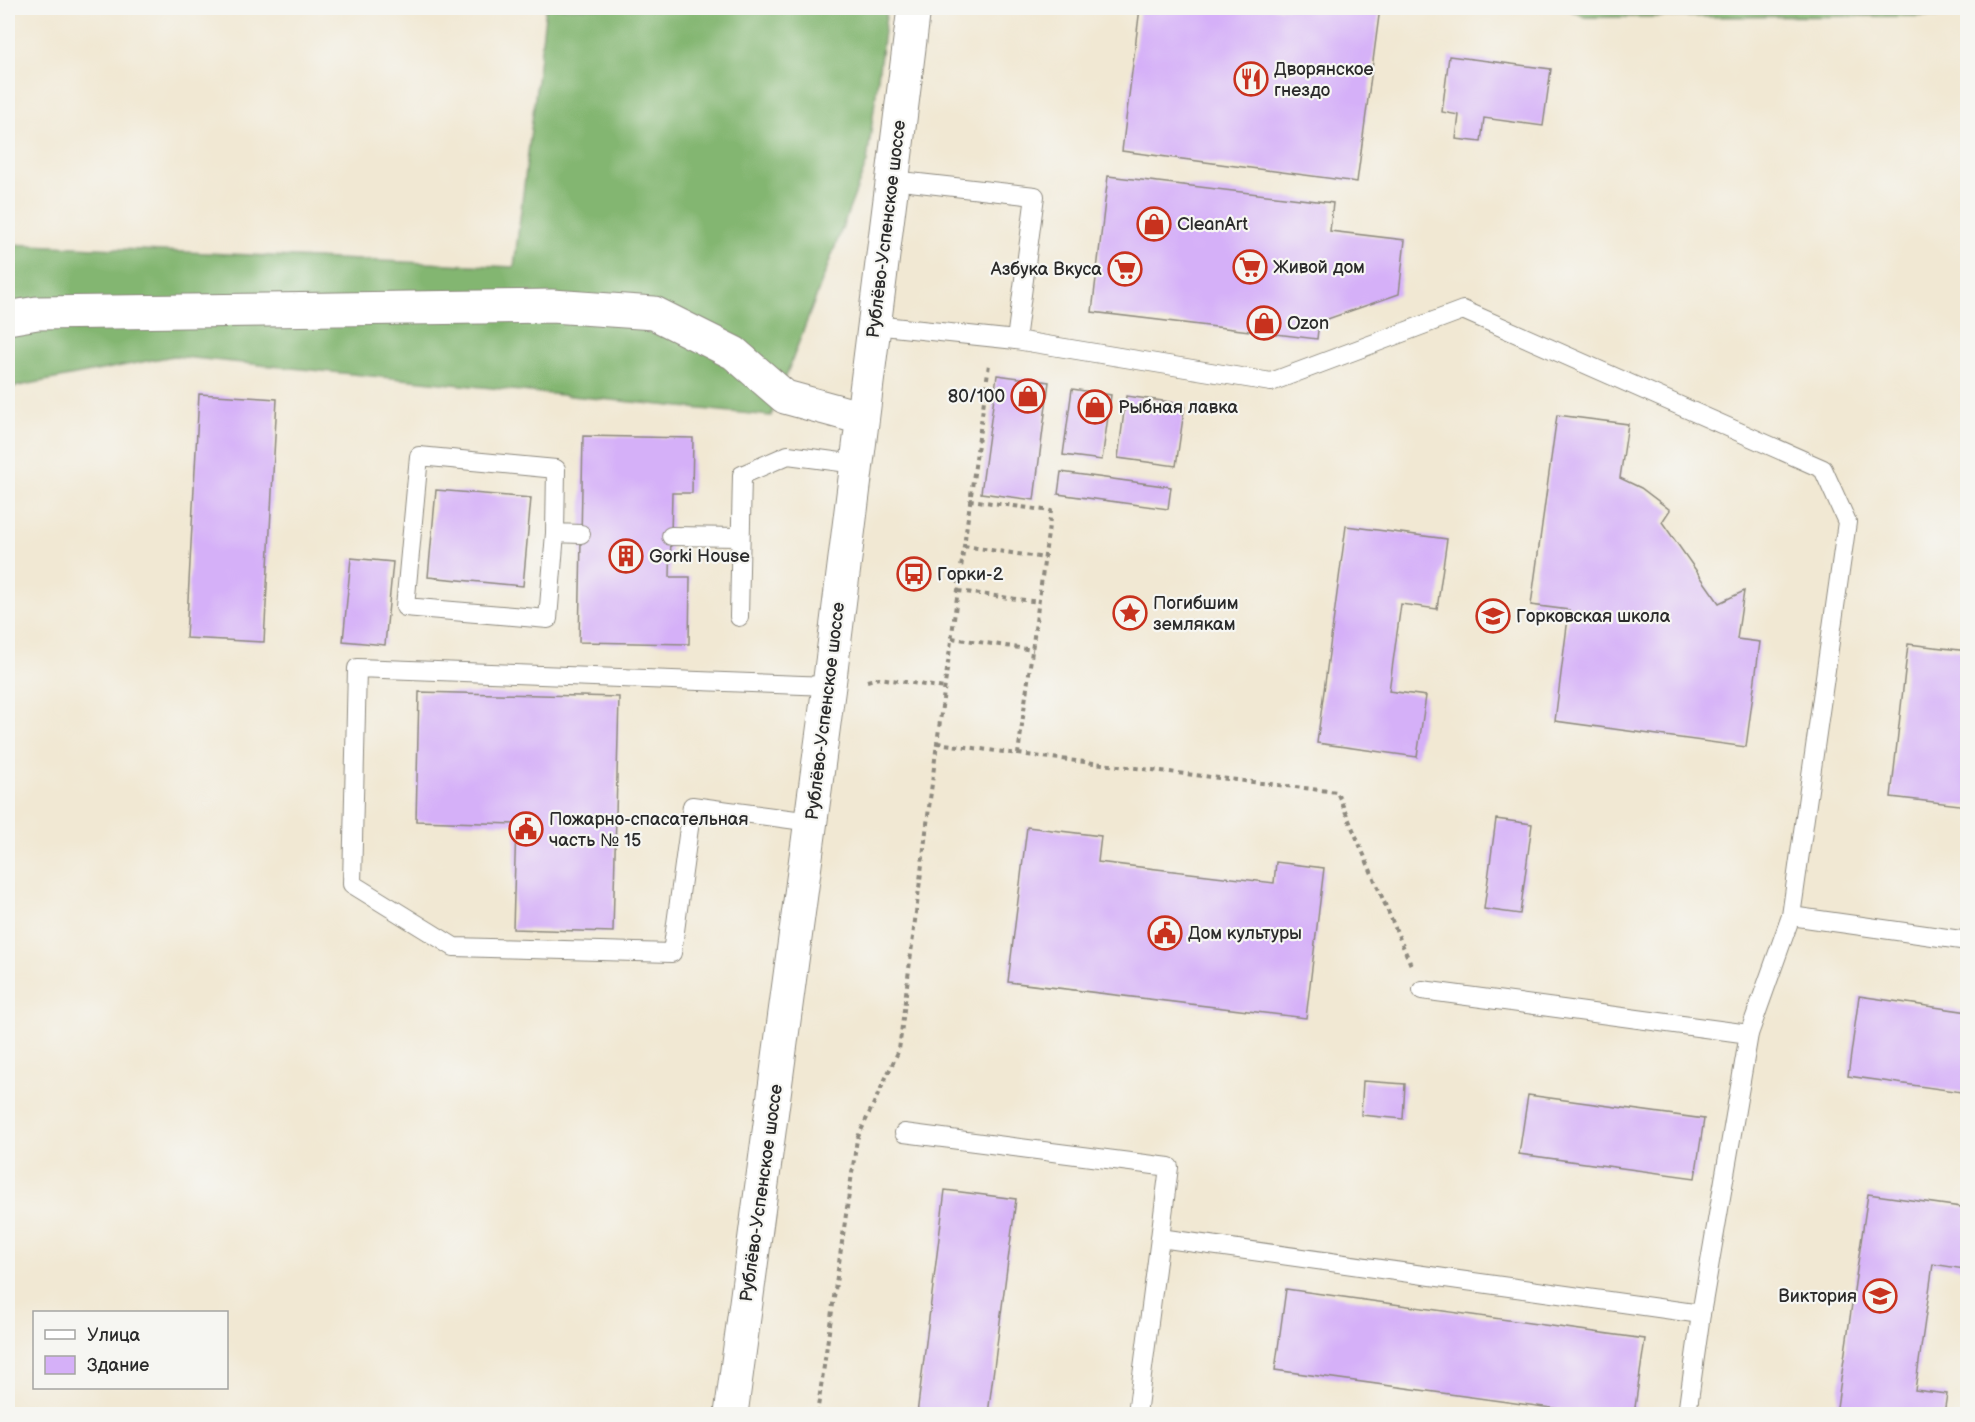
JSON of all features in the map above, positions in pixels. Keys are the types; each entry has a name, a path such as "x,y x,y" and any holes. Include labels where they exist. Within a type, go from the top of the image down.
{"main road":[{"name":"Рублёво-Успенское шоссе","path":"731,1414 829,686 914,8"},
{"path":"8,318 37,313 552,306 654,313 734,353 785,397 862,418"}],"lane":[{"path":"892,180 1035,196 1016,340"},
{"path":"874,326 1016,340 1271,382 1463,310 1823,469 1847,522 1791,916 1749,1034 1701,1314 1687,1414"},
{"path":"739,617 742,475 788,455 856,464"},
{"path":"419,456 556,469 555,533 548,619 405,606 419,456"},
{"path":"555,533 581,534"},
{"path":"671,536 740,537"},
{"path":"811,822 692,806 672,953 454,947 352,884 357,668 829,686"},
{"path":"1791,916 1968,941"},
{"path":"1422,990 1749,1034"},
{"path":"904,1133 1169,1167 1137,1414"},
{"path":"1160,1238 1701,1314"}],"path":[{"path":"818,1414 857,1139 899,1050 937,743 993,337"},
{"path":"970,500 1051,511 1018,754"},
{"path":"964,546 1045,558"},
{"path":"958,591 1039,602"},
{"path":"952,638 1033,650"},
{"path":"867,681 879,678 945,688"},
{"path":"937,743 1337,792 1422,990"}],"green space":[{"path":"546,8 887,8 867,162 771,416 173,356 8,388 8,244 514,267"},
{"path":"1566,8 1967,8 1968,16 1585,17"}],"building":[{"name":"Дворянское гнездо","path":"1140,8 1380,8 1357,182 1122,151"},
{"path":"1449,56 1551,69 1543,126 1484,118 1481,142 1456,139 1459,115 1442,112"},
{"name":"Живой дом","path":"1108,176 1333,203 1330,231 1405,240 1399,294 1319,322 1317,339 1092,312"},
{"path":"997,375 1049,382 1034,500 981,493"},
{"path":"1072,389 1111,395 1102,460 1063,455"},
{"path":"199,394 277,399 264,642 186,638"},
{"path":"1126,396 1185,404 1176,466 1118,458"},
{"path":"1557,415 1628,424 1620,478 1641,488 1670,510 1662,522 1719,603 1744,591 1737,639 1760,642 1746,747 1555,721 1569,610 1531,605"},
{"name":"Gorki House","path":"583,436 693,438 692,493 672,493 670,577 690,577 689,644 579,642"},
{"path":"1061,472 1171,487 1168,509 1058,494"},
{"path":"436,490 531,498 523,586 428,577"},
{"path":"1346,526 1447,539 1437,609 1401,604 1389,691 1426,696 1417,757 1317,743"},
{"path":"351,558 393,562 385,645 343,641"},
{"path":"1908,644 1968,651 1968,806 1891,797"},
{"path":"419,692 619,697 613,932 513,929 516,824 416,821"},
{"path":"1496,819 1532,824 1520,914 1484,909"},
{"name":"Дом культуры","path":"1027,827 1101,836 1098,862 1274,883 1276,862 1324,868 1306,1018 1008,982"},
{"path":"1859,996 1968,1012 1968,1093 1848,1076"},
{"path":"1363,1081 1405,1084 1403,1119 1361,1115"},
{"path":"1528,1095 1704,1119 1695,1178 1519,1154"},
{"path":"945,1190 1016,1199 988,1414 917,1414"},
{"path":"1868,1194 1968,1208 1968,1244 1964,1269 1933,1264 1915,1390 1947,1394 1944,1414 1836,1414"},
{"path":"1286,1289 1645,1339 1634,1414 1595,1414 1275,1370"}],"place":[{"name":"Дворянское гнездо","path":"1251,79"},
{"name":"CleanArt","path":"1154,224"},
{"name":"Живой дом","path":"1250,267"},
{"name":"Азбука Вкуса","path":"1125,269"},
{"name":"Ozon","path":"1264,323"},
{"name":"80/100","path":"1028,396"},
{"name":"Рыбная лавка","path":"1095,407"},
{"name":"Gorki House","path":"626,556"},
{"name":"Горки-2","path":"914,574"},
{"name":"Погибшим землякам","path":"1130,613"},
{"name":"Горковская школа","path":"1493,616"},
{"name":"Пожарно-спасательная часть № 15","path":"526,829"},
{"name":"Дом культуры","path":"1165,933"},
{"name":"Виктория","path":"1880,1296"}]}
